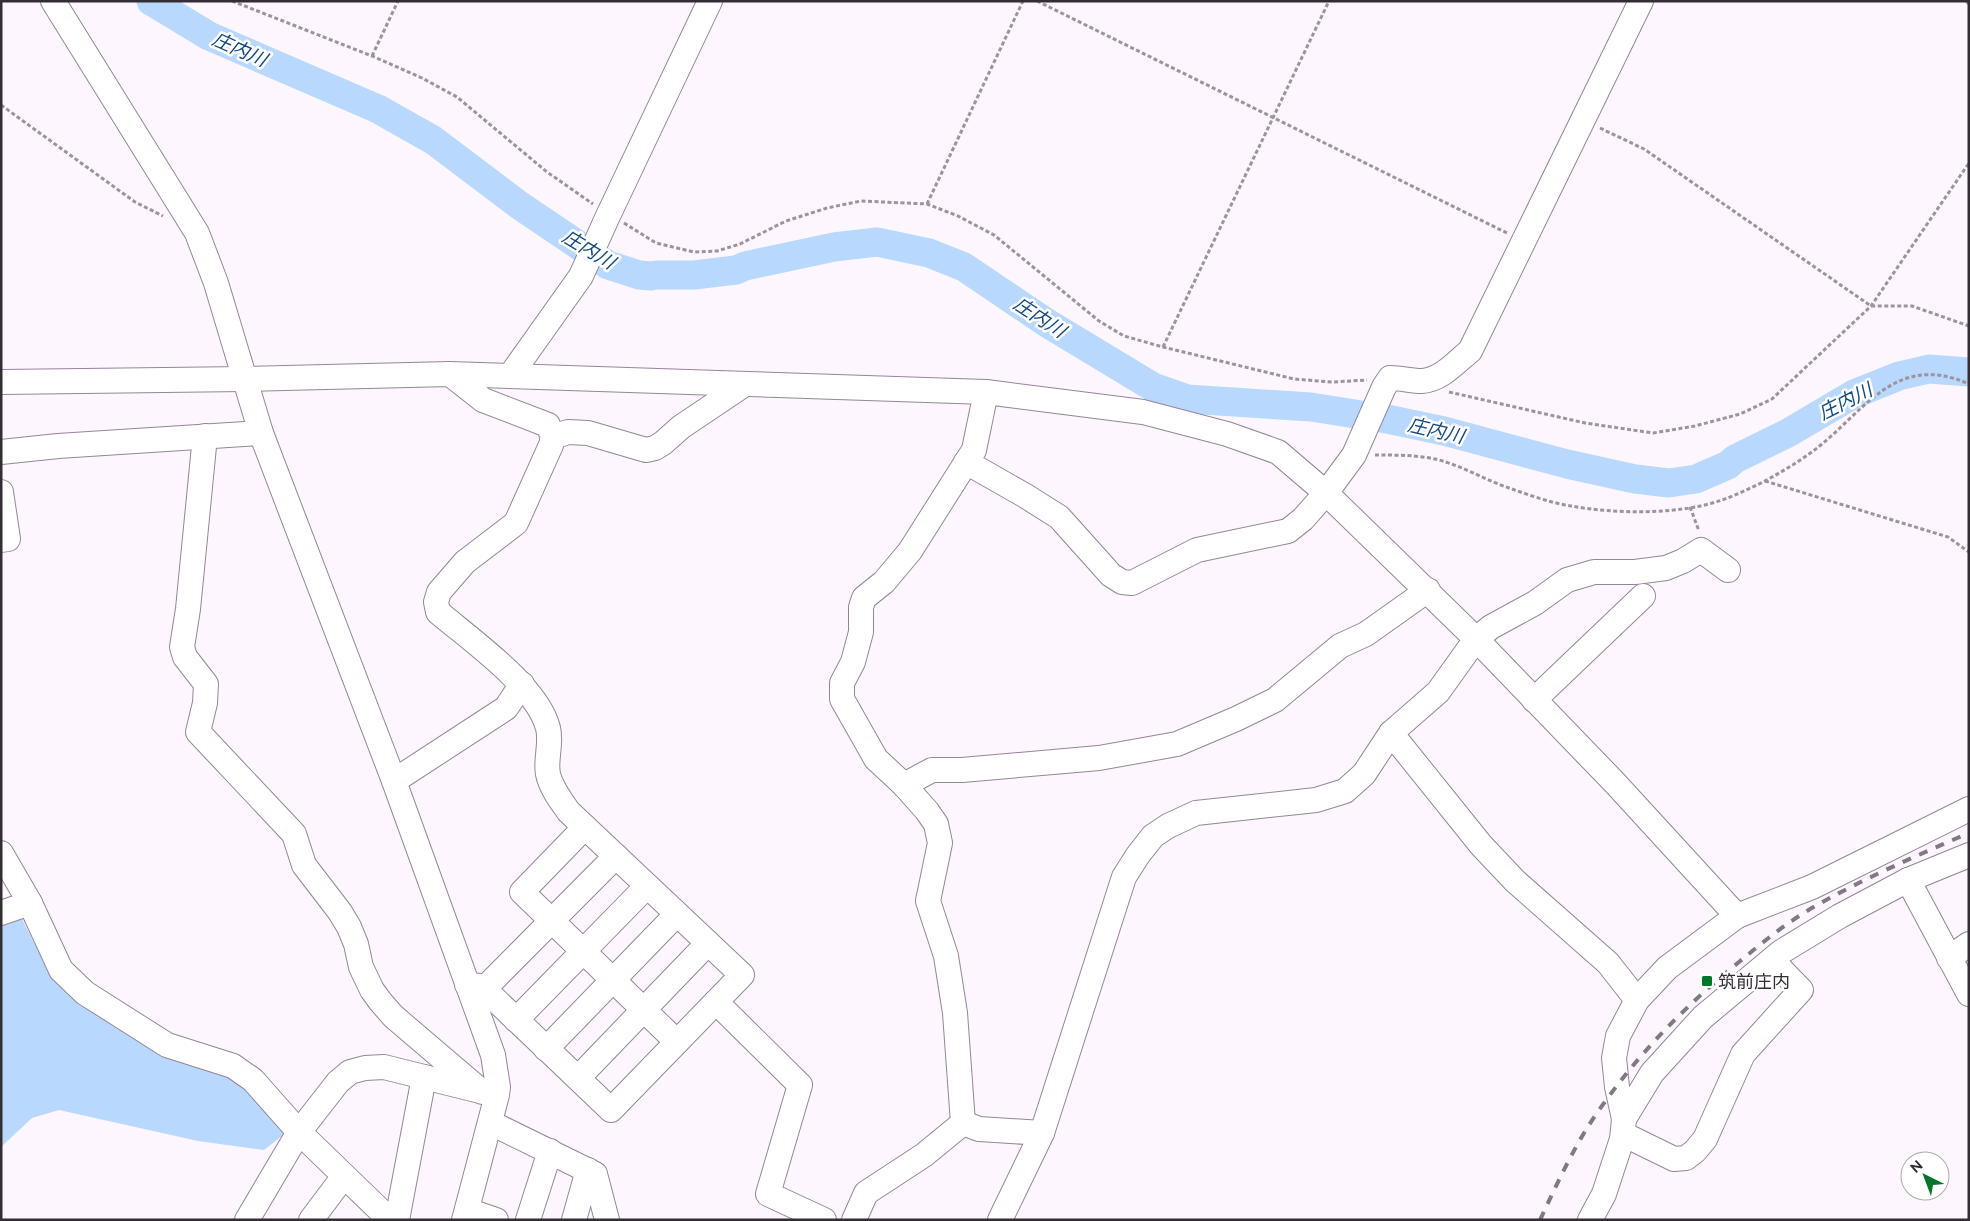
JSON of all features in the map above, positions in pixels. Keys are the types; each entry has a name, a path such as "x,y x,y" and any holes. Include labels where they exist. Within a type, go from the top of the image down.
{"street":[{"path":"54,1 197,233 216,283 261,433 394,781 476,987 493,1056 498,1087 489,1094"},
{"path":"510,376 581,276 710,1"},
{"path":"966,462 1058,517 1110,575 1122,582 1132,583 1197,550 1288,531 1303,519 1326,493 1354,455 1387,383 1402,378 1422,381 1435,378 1470,351 1641,1"},
{"path":"450,374 483,400 548,425 553,437 516,523 465,562 439,592 436,602 438,612 522,684 538,704 549,729 548,775 557,794 569,812 742,975 611,1110 516,1020 476,987"},
{"path":"1,382 245,380 450,374 986,392 1143,412 1227,434 1278,452 1326,493 1428,590 1476,639 1737,916"},
{"path":"553,437 568,432 588,433 646,450 655,448 681,426 745,384"},
{"path":"963,1122 955,1012 946,956 928,901 940,843 936,824 904,785 876,759 842,699 842,683 853,662 859,639 864,598 884,582 910,551 974,450 986,392"},
{"path":"1,452 58,446 261,433"},
{"path":"205,436 188,609 182,647 185,658 206,684 205,703 198,732 294,834 304,865 340,912 349,927 362,967 372,990 380,1001 394,1016 489,1094 491,1123 466,1215 496,1220"},
{"path":"1,492 8,539 1,540"},
{"path":"1000,1220 1042,1133 1124,877 1153,836 1168,826 1196,813 1316,800 1345,791 1364,774 1391,733 1438,692 1476,639 1491,627 1535,603 1567,580 1594,572 1635,572 1666,568 1684,561 1701,550 1728,570"},
{"path":"904,785 932,770 962,770 1099,758 1177,744 1275,700 1340,646 1366,634 1428,590"},
{"path":"1534,700 1644,596"},
{"path":"394,781 506,708 522,684"},
{"path":"1391,733 1481,846 1515,881 1608,963 1637,1000"},
{"path":"1772,960 1801,990 1743,1054 1704,1139 1695,1151 1686,1158 1674,1159 1623,1126 1616,1087 1614,1058 1618,1036 1637,1000 1667,968 1737,916 1812,887 1969,809"},
{"path":"585,827 522,892 677,1042"},
{"path":"1,853 30,903 61,970 85,993 167,1045 232,1066 253,1080 299,1132 384,1217 424,1077"},
{"path":"1590,1220 1604,1194 1615,1164 1623,1126 1652,1073 1697,1024 1781,952 1840,916 1908,880 1969,854"},
{"path":"476,987 551,920 616,856"},
{"path":"1908,880 1969,994"},
{"path":"516,1020 647,886"},
{"path":"1,913 30,903"},
{"path":"546,1049 677,914"},
{"path":"578,1078 708,943"},
{"path":"1949,958 1969,944"},
{"path":"716,1002 800,1085 768,1194 824,1220"},
{"path":"246,1220 299,1132 338,1082 350,1072 365,1068 384,1067 489,1094"},
{"path":"963,1122 979,1128 1042,1133"},
{"path":"854,1220 866,1193 924,1155 963,1122"},
{"path":"491,1123 595,1174 608,1220"},
{"path":"528,1220 550,1151"},
{"path":"574,1220 588,1170"},
{"path":"311,1220 344,1176"}],"path":[{"path":"232,1 372,56 422,78 458,97 547,172 608,216 656,243 694,252 717,251 740,244 786,221 827,208 861,201 928,204 958,216 994,235 1099,321 1124,336 1294,379 1387,383"},
{"path":"372,56 398,1"},
{"path":"928,204 1023,1"},
{"path":"1037,1 1274,116 1524,241"},
{"path":"1163,347 1329,1"},
{"path":"1,105 135,202 170,220"},
{"path":"1583,121 1644,149 1872,306 1912,306 1969,326"},
{"path":"1422,381 1452,393 1585,423 1653,434 1695,426 1740,414 1772,399 1872,306 1969,163"},
{"path":"1354,455 1436,459 1508,488 1570,506 1626,511 1675,510 1720,500 1765,481 1810,454 1878,393 1900,380 1929,373 1958,379 1969,384"},
{"path":"1765,481 1948,537 1969,552"},
{"path":"1690,507 1703,542 1701,550"}],"water":[{"path":"21,917 34,943 39,941 59,978 235,1078 288,1131 264,1150 198,1141 59,1110 32,1118 1,1147 1,924"}],"waterway":[{"name":"庄内川","path":"151,1 209,36 378,109 433,140 519,205 608,265 639,275 694,275 736,270 745,266 834,247 877,242 929,253 964,267 1047,323 1153,387 1187,399 1311,407 1387,419 1444,431 1567,464 1635,479 1669,483 1696,479 1728,465 1735,459 1788,433 1854,394 1899,376 1929,369 1969,372"}],"railway":[{"path":"1540,1220 1573,1152 1597,1113 1645,1051 1700,996 1768,939 1808,910 1874,875 1969,833"}],"place":[{"name":"筑前庄内","path":"1707,981"}]}
